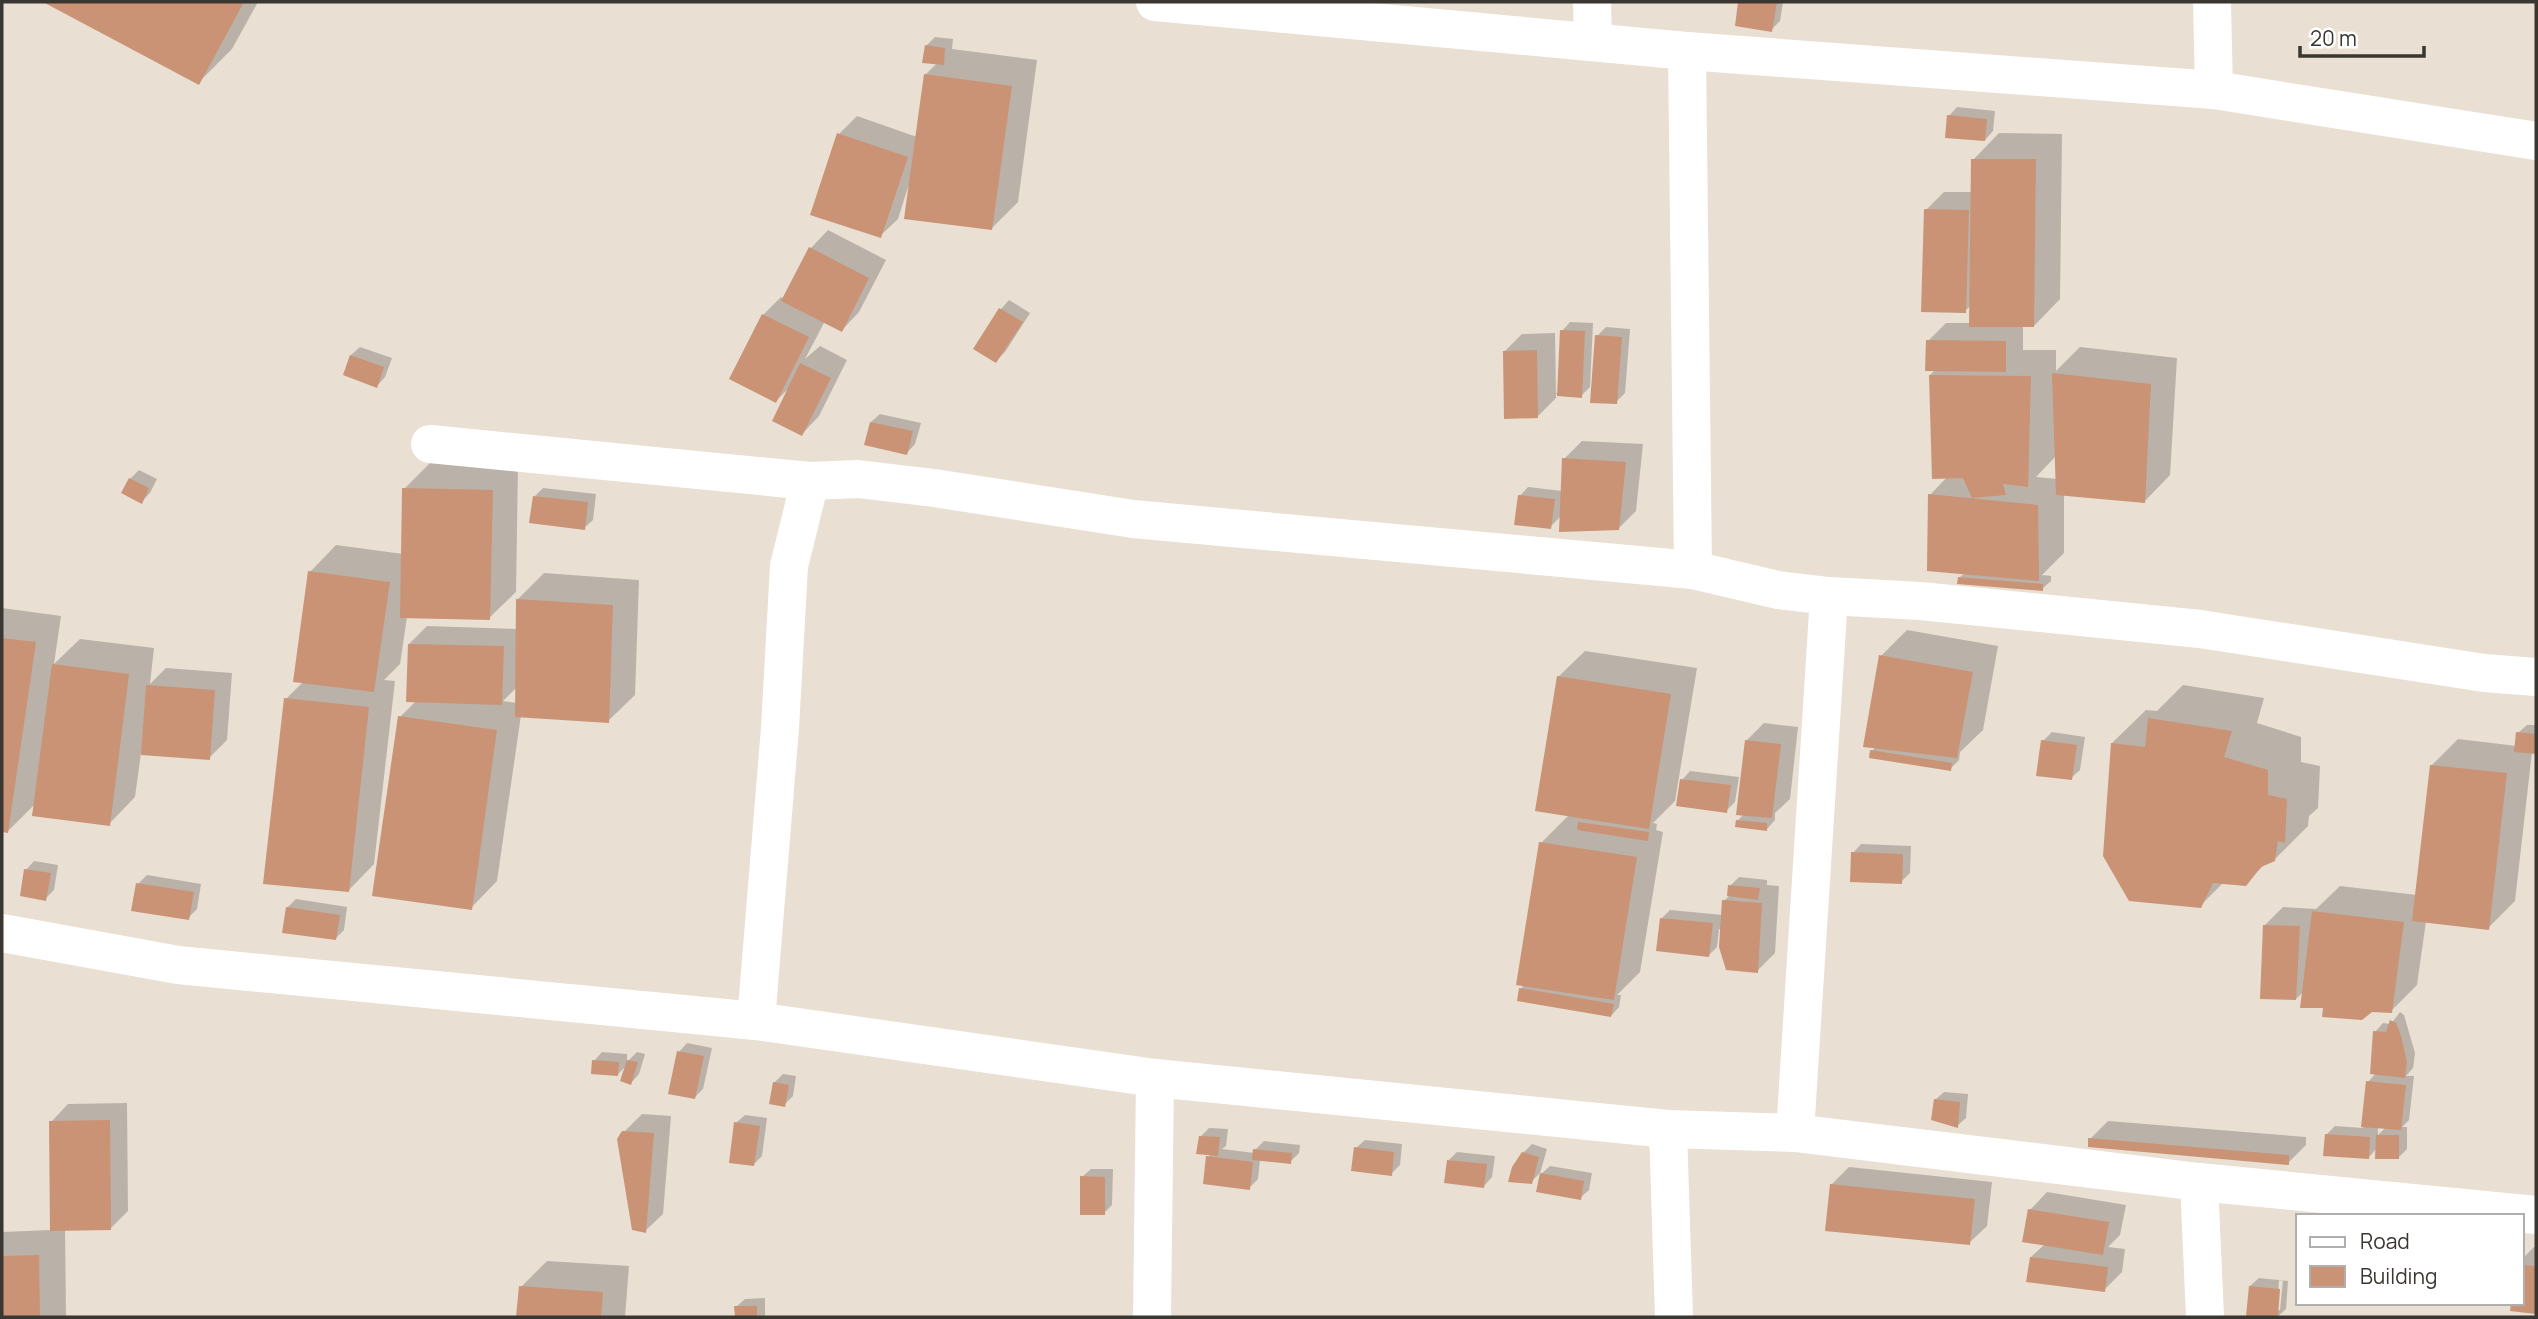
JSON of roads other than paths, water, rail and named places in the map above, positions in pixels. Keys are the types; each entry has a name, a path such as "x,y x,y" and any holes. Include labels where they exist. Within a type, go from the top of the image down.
{"street":[{"path":"1155,2 1687,51 2214,90 2536,141"},
{"path":"1592,2 1593,41"},
{"path":"2212,2 2214,90"},
{"path":"1687,51 1693,570"},
{"path":"430,444 810,481 858,479 1133,519 1693,570 1778,590 1920,601 2200,629 2484,673 2536,677"},
{"path":"756,1021 780,728 789,566 810,481"},
{"path":"1795,1133 1829,596"},
{"path":"2,933 178,965 756,1021 1155,1078 1668,1129 1795,1133 2199,1182 2536,1215"},
{"path":"1152,1317 1155,1078"},
{"path":"1668,1129 1674,1317"},
{"path":"2199,1182 2205,1317"}]}
